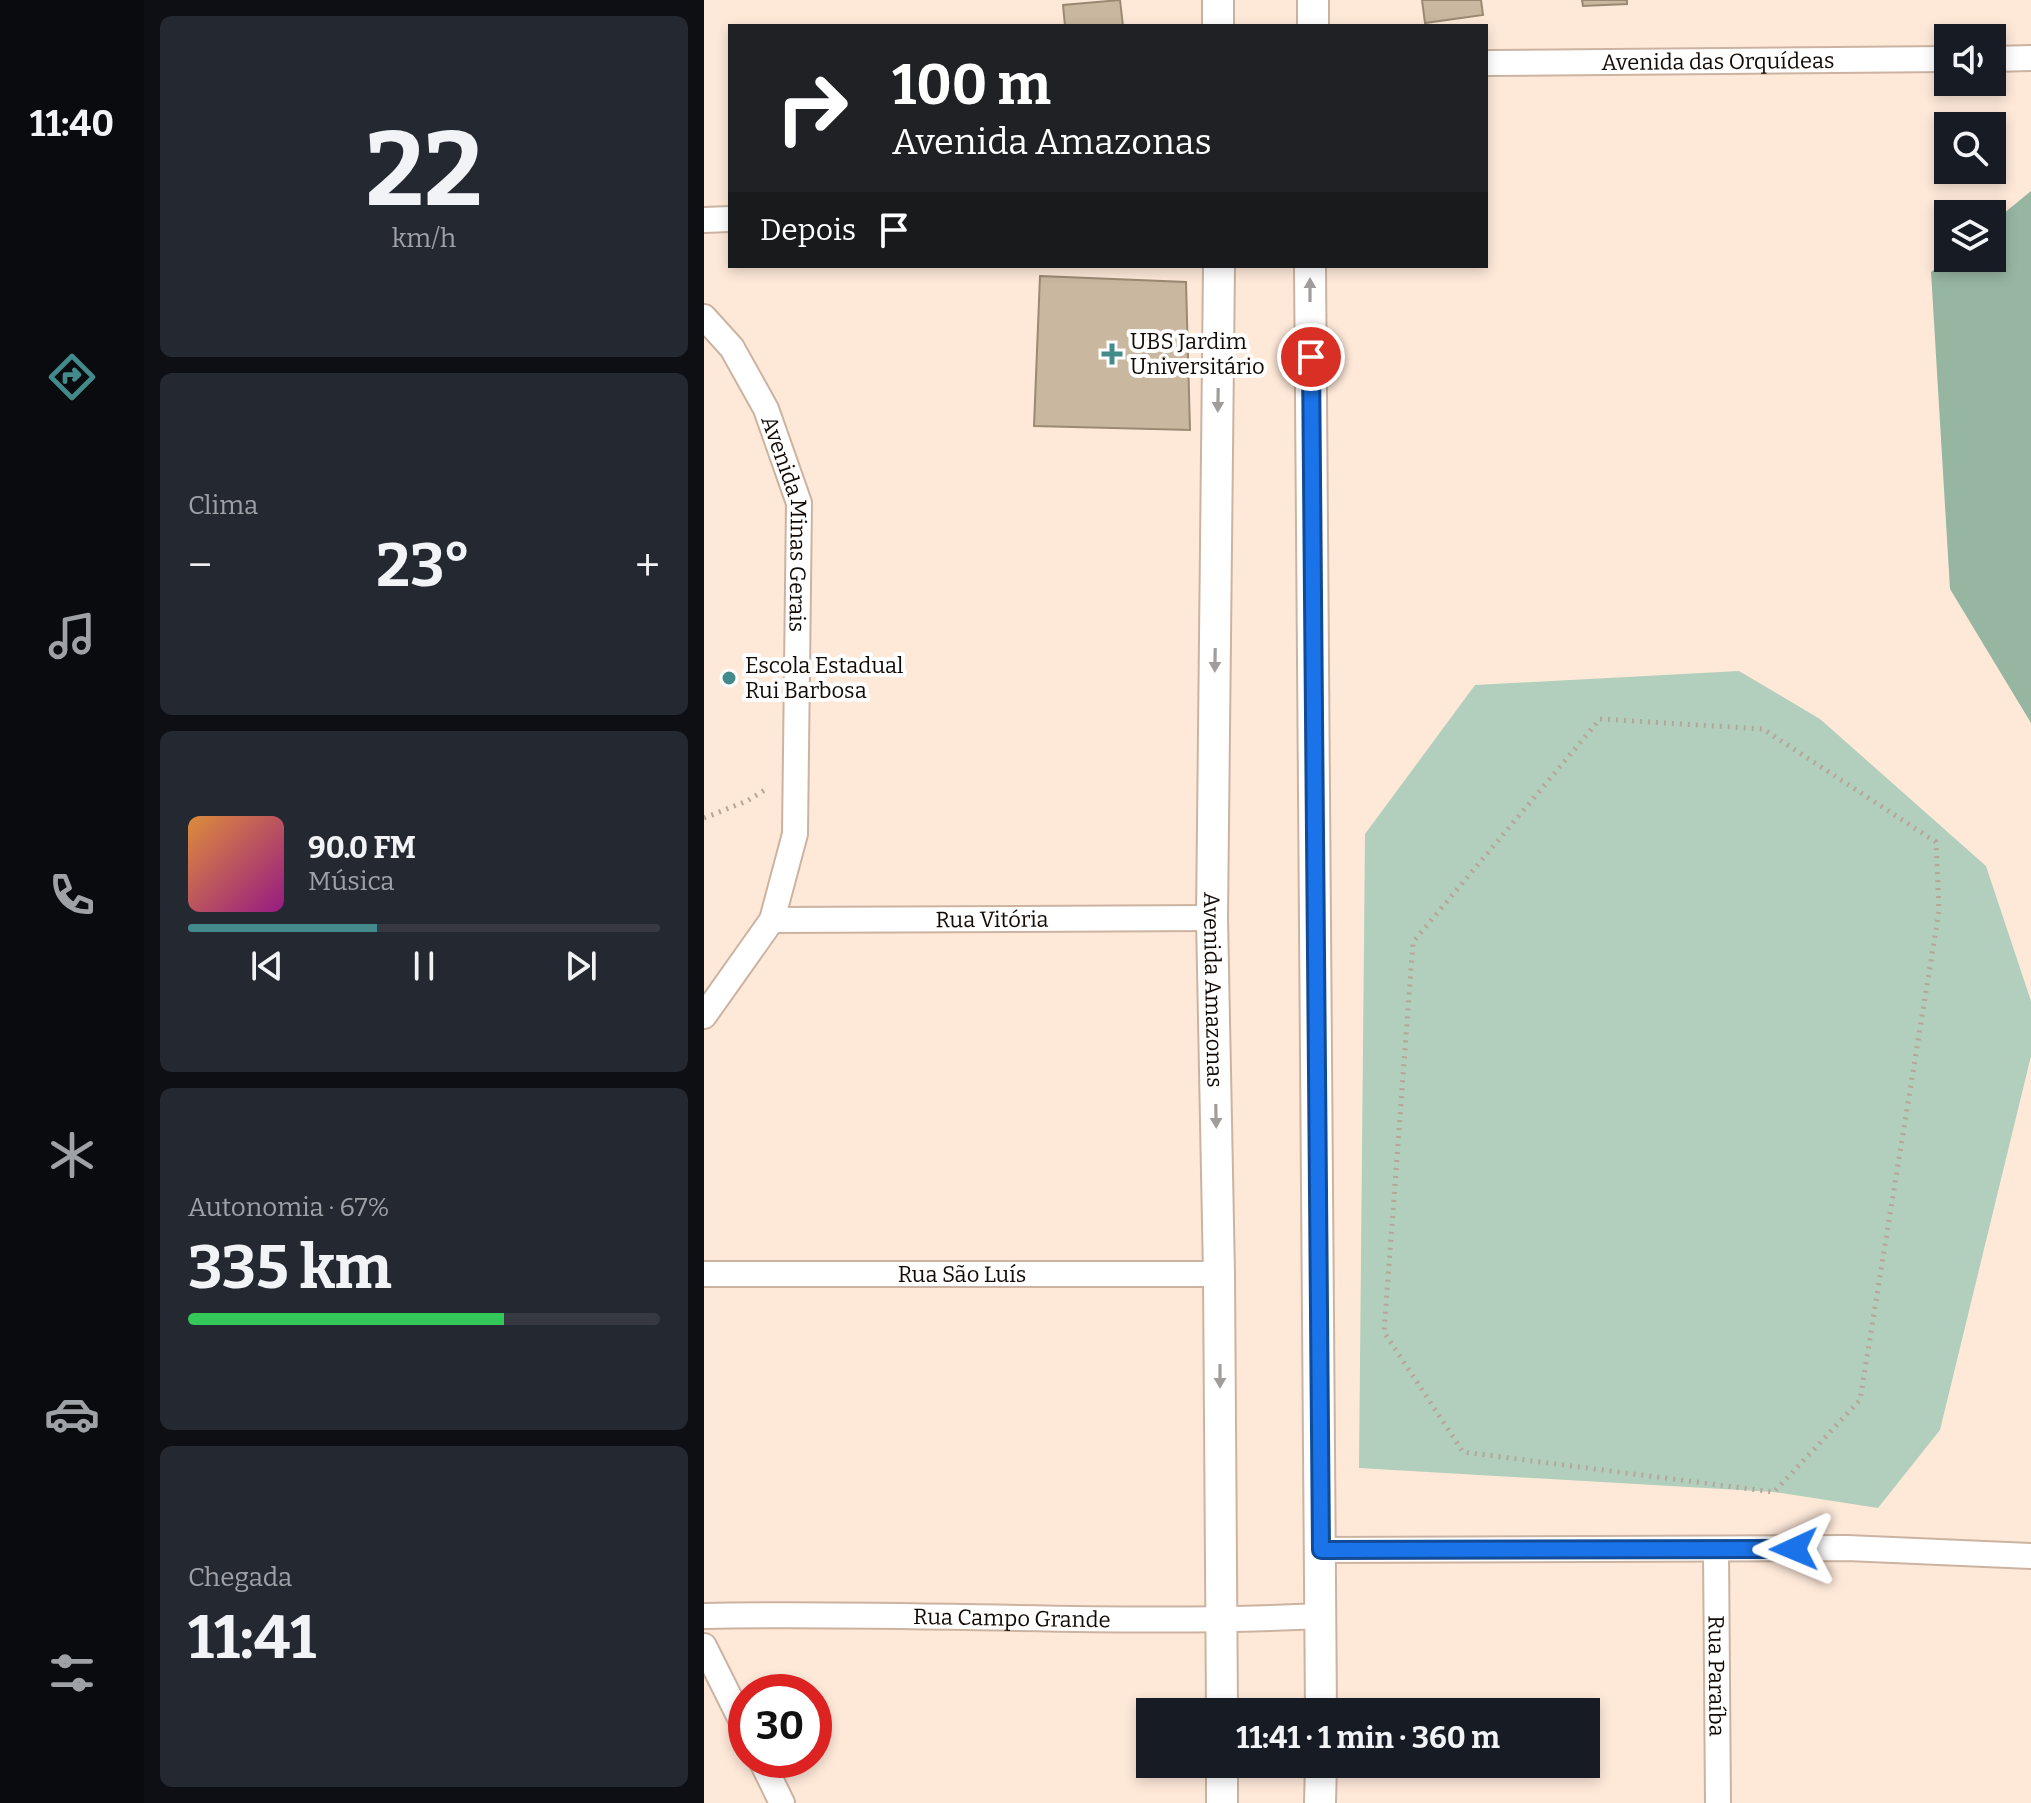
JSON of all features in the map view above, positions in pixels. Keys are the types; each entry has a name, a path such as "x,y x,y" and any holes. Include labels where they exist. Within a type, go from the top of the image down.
{"street":[{"path":"1218,0 1218,24"},
{"path":"1313,0 1313,24"},
{"path":"2006,59 2031,58"},
{"name":"Avenida das Orquídeas","path":"1488,63 1934,59"},
{"path":"704,220 728,219"},
{"name":"Avenida Amazonas","path":"1219,268 1212,918 1219,1274 1222,1698"},
{"path":"1310,268 1321,1698"},
{"name":"Avenida Minas Gerais","path":"704,317 732,348 766,409 799,503 795,834 772,920 704,1016"},
{"name":"Rua Vitória","path":"772,920 1212,918"},
{"name":"Rua São Luís","path":"704,1274 1219,1274"},
{"path":"1321,1550 1847,1548 2031,1556"},
{"name":"Rua Paraíba","path":"1716,1550 1718,1803"},
{"name":"Rua Campo Grande","path":"704,1616 801,1613 1221,1621 1322,1616"},
{"path":"704,1646 728,1694"},
{"path":"770,1778 782,1803"},
{"path":"1222,1778 1222,1803"},
{"path":"1320,1803 1321,1778"}],"path":[{"path":"1600,719 1763,729 1936,842 1939,911 1860,1400 1774,1492 1463,1452 1384,1332 1413,942 1600,719"},
{"path":"704,818 747,801 796,770"}],"green space":[{"path":"2031,191 2031,723 1950,589 1931,272 2006,272 2006,212"},
{"path":"1739,671 1820,719 1986,866 2031,1001 2031,1056 1940,1430 1878,1508 1774,1492 1359,1468 1365,834 1475,685"}],"building":[{"path":"1120,0 1123,24 1065,24 1063,5"},
{"path":"1422,0 1481,0 1483,15 1425,23"},
{"path":"1582,0 1627,0 1627,4 1583,6"},
{"name":"UBS Jardim Universitário","path":"1040,276 1186,282 1190,430 1034,426"}],"place":[{"name":"UBS Jardim Universitário","path":"1112,354"},
{"name":"Escola Estadual Rui Barbosa","path":"729,678"}],"route":[{"path":"1311,357 1321,1550 1794,1549"}]}
